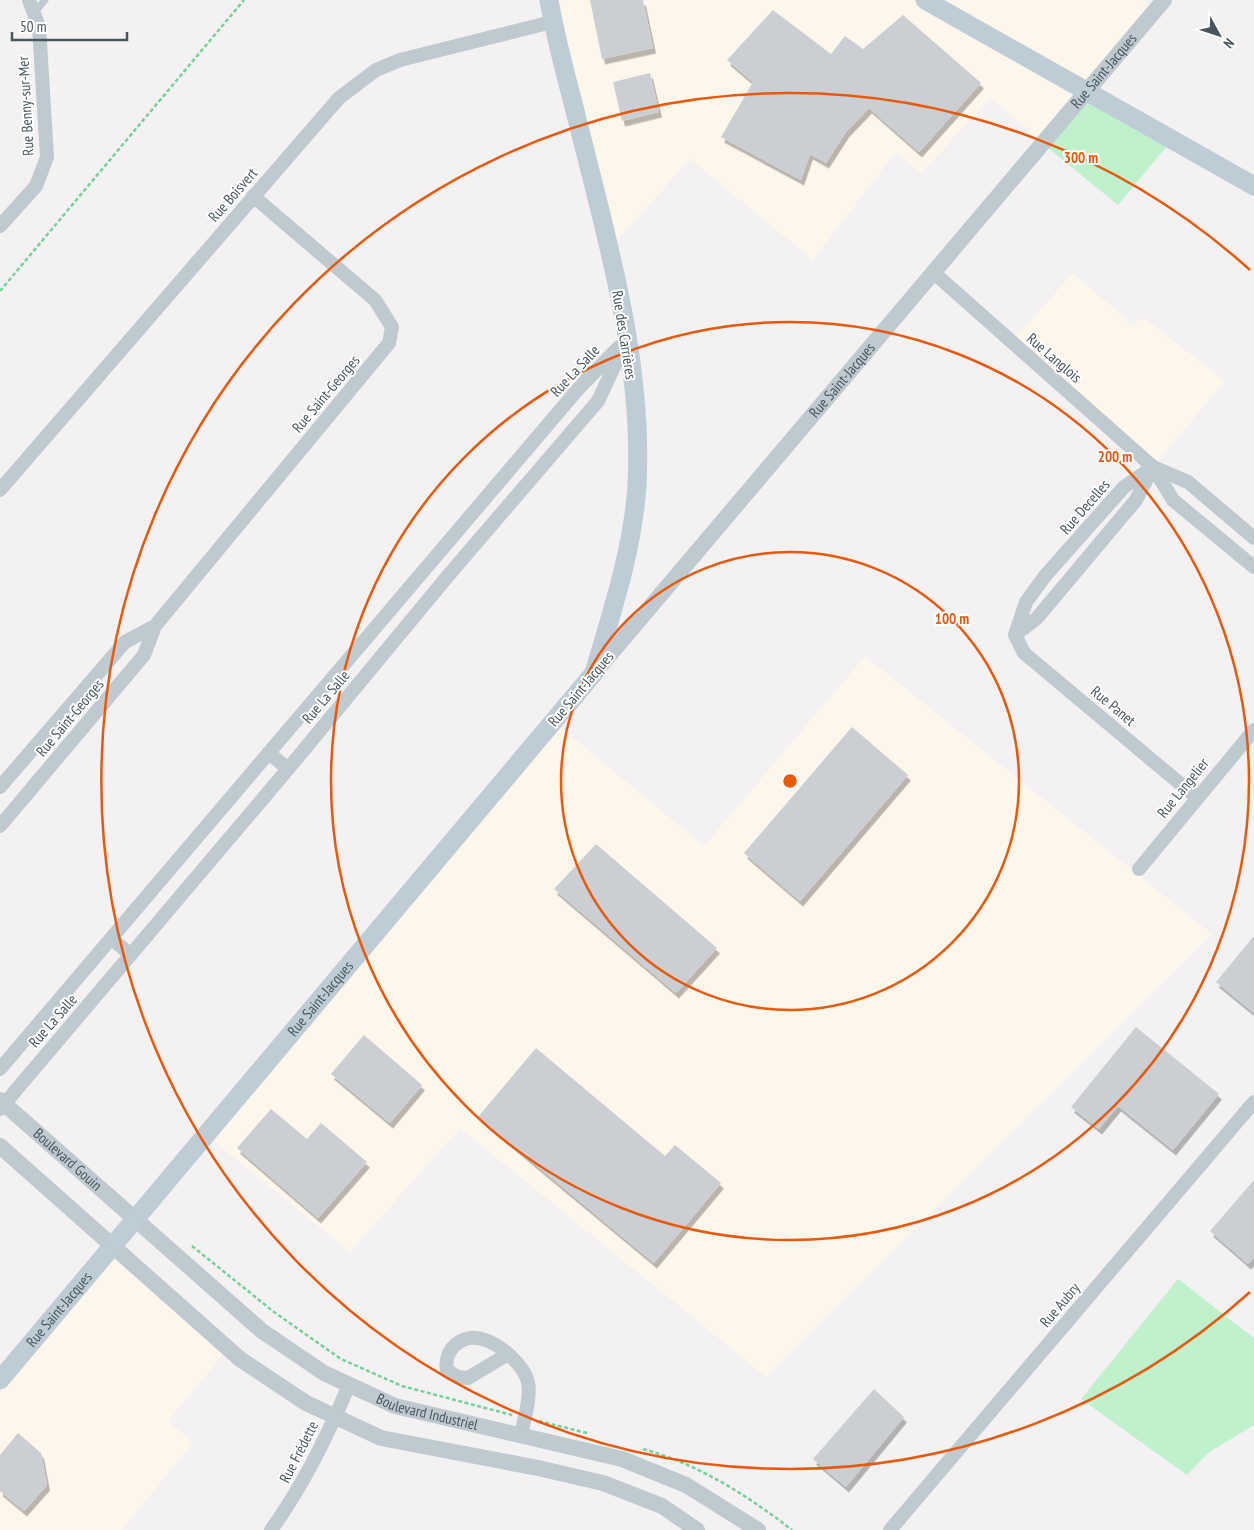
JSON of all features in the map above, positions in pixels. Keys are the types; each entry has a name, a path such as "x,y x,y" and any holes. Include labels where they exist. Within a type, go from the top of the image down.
{"main road":[{"name":"Rue des Carrières","path":"549,0 552,22 605,233 627,339 638,435 636,487 622,576 594,672"},
{"path":"927,0 1254,186"},
{"name":"Rue Saint-Jacques","path":"0,1380 594,672"}],"street":[{"name":"Rue Benny-sur-Mer","path":"0,226 36,186 47,156 39,27 29,0"},
{"name":"Rue Saint-Jacques","path":"594,672 1164,0"},
{"name":"Rue Boisvert","path":"0,489 339,98 376,70 400,60 552,22"},
{"name":"Rue Saint-Georges","path":"0,826 144,655 155,626 390,343 392,327 375,300 253,196"},
{"name":"Rue Langlois","path":"933,272 1153,467 1173,500 1254,568"},
{"name":"Rue La Salle","path":"0,1069 579,388 627,339"},
{"name":"Rue La Salle","path":"1,1104 131,955 288,770 447,577 598,401 627,339"},
{"name":"Rue Langlois","path":"1153,467 1188,482 1254,538"},
{"name":"Rue Decelles","path":"1015,635 1026,602 1045,576 1124,487 1153,467"},
{"path":"1015,635 1036,618 1136,500 1153,467"},
{"path":"432,563 447,577"},
{"name":"Rue Saint-Georges","path":"0,787 125,642 155,626"},
{"name":"Rue Panet","path":"1015,635 1024,652 1196,797"},
{"name":"Rue Langelier","path":"1139,869 1196,797 1254,730"},
{"path":"269,753 288,770"},
{"path":"112,939 131,955"},
{"name":"Boulevard Gouin","path":"1,1104 136,1218"},
{"name":"Rue Aubry","path":"890,1530 1253,1104"},
{"path":"0,1146 113,1246"},
{"name":"Boulevard Industriel","path":"136,1218 262,1331 324,1373 395,1406 622,1459 686,1485 758,1530"},
{"name":"Boulevard Industriel","path":"113,1246 240,1359 306,1403 381,1438 538,1468 594,1481 657,1504 697,1530"},
{"path":"508,1354 523,1368 528,1384 526,1410 521,1435"},
{"name":"Rue Frédette","path":"271,1530 289,1505 335,1417 348,1385"},
{"path":"657,1504 667,1478"}],"lane":[{"path":"34,13 45,0"}],"path":[{"path":"0,291 244,0"}],"shaded area":[{"path":"549,0 1143,0 1156,9 1042,143 991,98 921,173 896,152 813,260 690,159 609,250"},
{"path":"1073,273 1133,325 1144,318 1225,381 1153,467 1011,342"},
{"path":"865,656 1212,934 766,1377 460,1128 350,1252 206,1135 553,721 704,846"},
{"path":"113,1246 229,1348 168,1421 193,1443 122,1530 0,1530 0,1380"}],"green space":[{"path":"1086,92 1172,140 1118,205 1042,143"},
{"path":"1178,1279 1254,1338 1254,1425 1208,1453 1187,1475 1081,1399"}],"building":[{"path":"590,0 643,0 653,48 602,59"},
{"path":"773,10 831,54 845,36 863,49 903,15 981,83 919,152 869,108 846,132 826,163 810,154 801,180 721,137 753,82 727,60"},
{"path":"650,73 659,112 622,121 613,82"},
{"path":"852,727 908,775 800,901 744,853"},
{"path":"596,844 717,948 676,993 554,889"},
{"path":"1254,936 1254,1013 1216,982"},
{"path":"1136,1027 1219,1094 1173,1150 1118,1106 1099,1129 1071,1107"},
{"path":"364,1035 422,1085 390,1123 331,1074"},
{"path":"536,1048 665,1156 675,1145 721,1183 654,1263 478,1117"},
{"path":"271,1109 307,1139 321,1123 367,1162 318,1218 237,1148"},
{"path":"1254,1180 1254,1258 1248,1264 1210,1231"},
{"path":"874,1389 904,1417 846,1487 813,1459"},
{"path":"18,1433 41,1453 47,1485 24,1511 0,1491 0,1455"}]}
